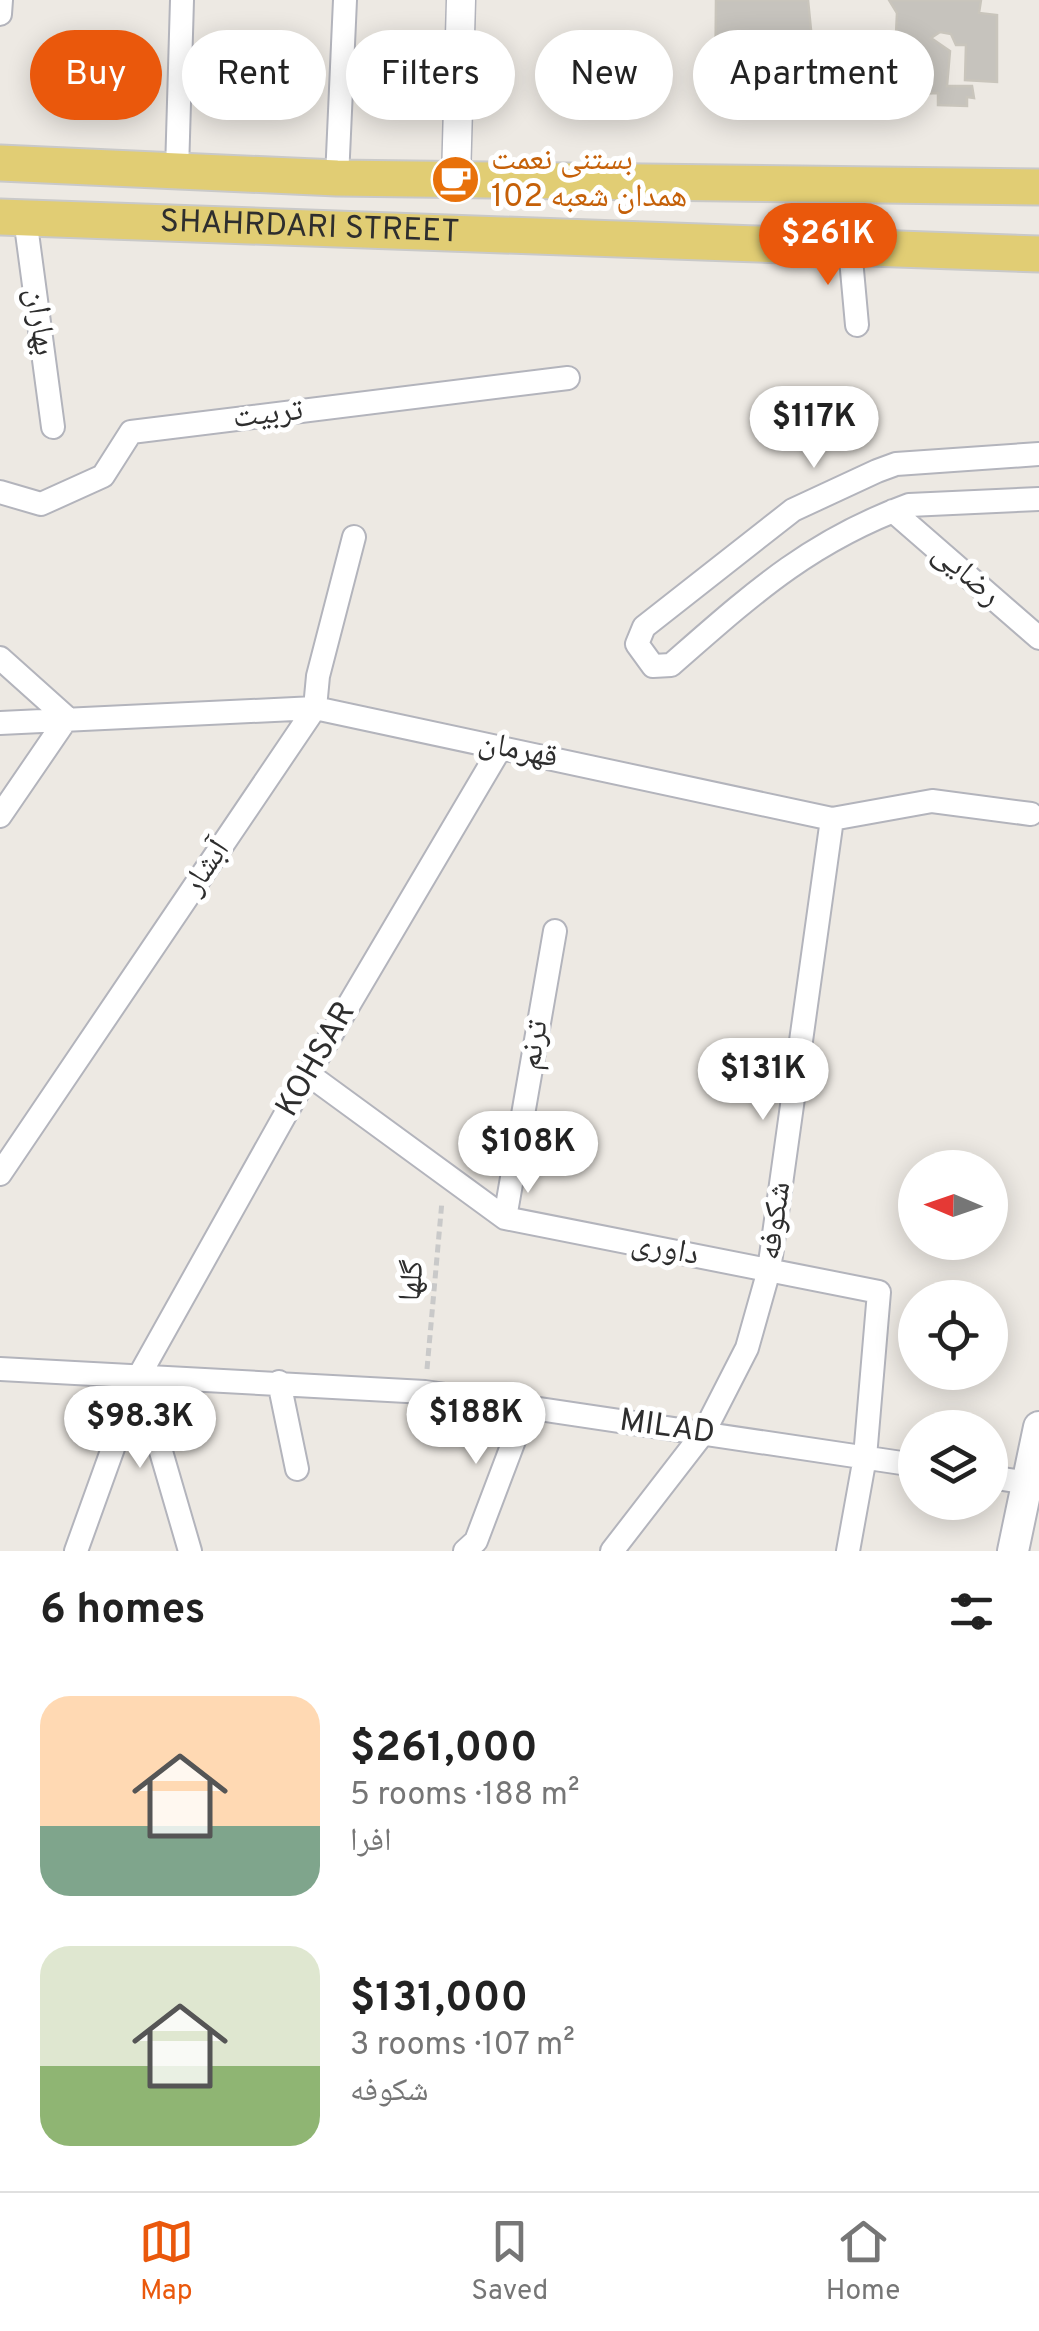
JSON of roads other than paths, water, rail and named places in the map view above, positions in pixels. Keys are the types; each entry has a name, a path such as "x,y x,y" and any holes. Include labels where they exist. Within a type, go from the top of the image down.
{"main road":[{"name":"SHAHRDARI STREET","path":"0,163 337,178 1039,187"},
{"name":"SHAHRDARI STREET","path":"13,218 1039,254"},
{"path":"1013,1551 1039,1427"}],"street":[{"path":"0,14 1,0"},
{"path":"177,171 182,0"},
{"path":"337,178 345,0"},
{"path":"456,179 460,0"},
{"name":"بهاران","path":"13,218 53,427"},
{"path":"850,248 857,325"},
{"name":"تربیت","path":"0,492 41,504 88,483 103,476 131,432 568,378"},
{"path":"1039,454 896,464 810,502 755,536 644,627 636,644 653,666 672,665 788,565 812,549 909,505 1039,499"},
{"name":"رضایی","path":"893,511 1039,638"},
{"name":"آبشار","path":"0,1174 315,708 318,676 354,537"},
{"path":"0,658 67,718 0,816"},
{"name":"قهرمان","path":"0,723 315,708 832,820 932,801 1031,814"},
{"name":"KOHSAR","path":"76,1551 139,1376 308,1074 501,746"},
{"name":"شکوفه","path":"612,1551 704,1432 748,1348 769,1270 832,820"},
{"name":"ترنم","path":"505,1218 555,931"},
{"name":"داوری","path":"308,1074 505,1218 879,1292 882,1299 866,1457"},
{"name":"MILAD","path":"0,1369 425,1392 898,1462"},
{"path":"139,1376 190,1551"},
{"path":"279,1382 297,1470"},
{"path":"465,1551 476,1541 526,1409"},
{"path":"848,1551 866,1457"},
{"path":"1008,1480 1028,1483"}],"place":[{"name":"بستنی نعمت همدان شعبه 102","path":"456,179"}]}
